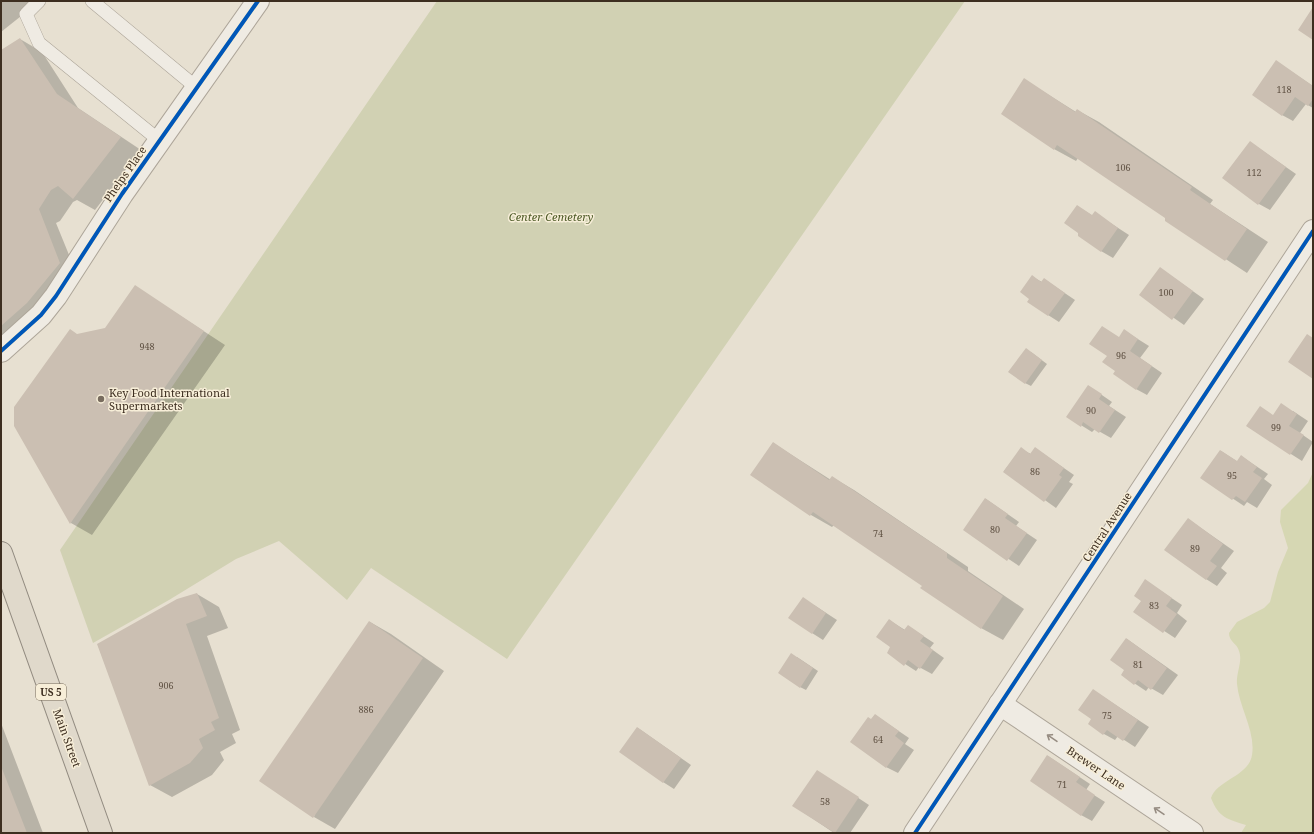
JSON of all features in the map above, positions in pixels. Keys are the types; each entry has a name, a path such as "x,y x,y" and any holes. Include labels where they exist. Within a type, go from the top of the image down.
{"highway":[{"name":"Main Street","path":"1,553 101,833"}],"street":[{"name":"Phelps Place","path":"1,351 41,315 56,296 122,194 258,1"},
{"name":"Central Avenue","path":"915,833 1313,231"},
{"name":"Brewer Lane","path":"1000,704 1192,833"}],"lane":[{"path":"39,1 26,14 39,43 160,141"},
{"path":"92,1 197,88"}],"green space":[{"name":"Center Cemetery","path":"437,1 965,1 507,659 371,568 347,600 279,541 236,559 169,600 93,643 60,550"},
{"path":"1313,472 1313,833 1241,833 1246,825 1224,817 1217,810 1211,798 1214,792 1245,768 1250,762 1253,746 1250,728 1238,693 1237,676 1240,655 1238,648 1229,636 1229,633 1237,622 1264,608 1270,602 1278,572 1288,548 1280,522 1281,510 1308,483"}],"building":[{"path":"1313,7 1313,40 1298,30"},
{"path":"20,38 57,94 121,137 73,199 58,186 51,190 39,209 60,263 27,303 1,326 1,50"},
{"path":"1276,60 1313,86 1313,99 1308,106 1295,97 1282,116 1252,95"},
{"path":"1024,78 1075,112 1077,109 1192,187 1190,190 1247,229 1225,261 1165,221 1165,218 1057,145 1054,150 1001,114"},
{"path":"1250,141 1286,167 1258,205 1222,178"},
{"path":"1077,205 1092,215 1095,211 1118,228 1101,252 1078,236 1078,233 1064,223"},
{"path":"1160,267 1193,291 1172,320 1139,295"},
{"path":"1032,275 1041,282 1044,278 1065,293 1048,316 1027,302 1029,299 1020,292"},
{"path":"135,285 204,331 70,524 14,426 14,407 70,329 77,334 105,328"},
{"path":"1102,326 1119,337 1124,329 1138,339 1130,351 1152,366 1136,390 1113,374 1115,371 1102,362 1107,356 1089,344"},
{"path":"1307,334 1313,338 1313,379 1288,362"},
{"path":"1026,348 1042,360 1025,384 1008,372"},
{"path":"1088,385 1102,394 1099,399 1115,410 1099,433 1083,422 1081,427 1066,417"},
{"path":"1281,403 1297,414 1289,426 1304,435 1290,455 1246,426 1260,406 1273,415"},
{"path":"773,442 829,480 832,476 947,553 947,558 1003,596 981,629 920,588 922,586 813,512 810,516 750,475"},
{"path":"1021,447 1030,454 1035,447 1064,468 1059,475 1062,477 1044,502 1003,472"},
{"path":"1220,450 1237,461 1241,455 1257,467 1253,472 1262,478 1245,502 1236,496 1232,500 1200,478"},
{"path":"985,498 1008,514 1005,518 1027,533 1007,561 963,530"},
{"path":"1188,518 1223,544 1210,561 1217,566 1206,580 1164,550"},
{"path":"1145,579 1172,598 1166,606 1177,614 1163,633 1133,612 1141,601 1134,596"},
{"path":"197,593 207,616 186,624 219,718 211,722 215,730 199,739 203,748 190,763 149,786 97,644 177,599"},
{"path":"803,597 826,613 812,634 788,618"},
{"path":"889,619 904,630 908,625 924,636 920,641 933,650 920,669 908,660 904,666 887,653 890,647 876,637"},
{"path":"369,621 423,658 313,818 259,781"},
{"path":"1126,638 1167,668 1151,690 1138,680 1134,685 1121,675 1124,670 1110,660"},
{"path":"791,653 813,668 800,688 778,673"},
{"path":"1093,689 1138,720 1123,741 1107,730 1103,735 1088,724 1091,719 1078,710"},
{"path":"875,714 899,731 895,736 904,743 886,768 850,742 868,717 871,719"},
{"path":"637,727 681,758 663,783 619,752"},
{"path":"1047,755 1080,777 1076,782 1095,795 1081,816 1030,781"},
{"path":"1,766 27,833 1,833"},
{"path":"817,770 859,797 835,833 792,806"}],"cycle path":[{"path":"1,351 41,315 56,296 122,194 258,1"},
{"path":"915,833 1313,231"}],"place":[{"name":"Key Food International Supermarkets","path":"101,399"}]}
